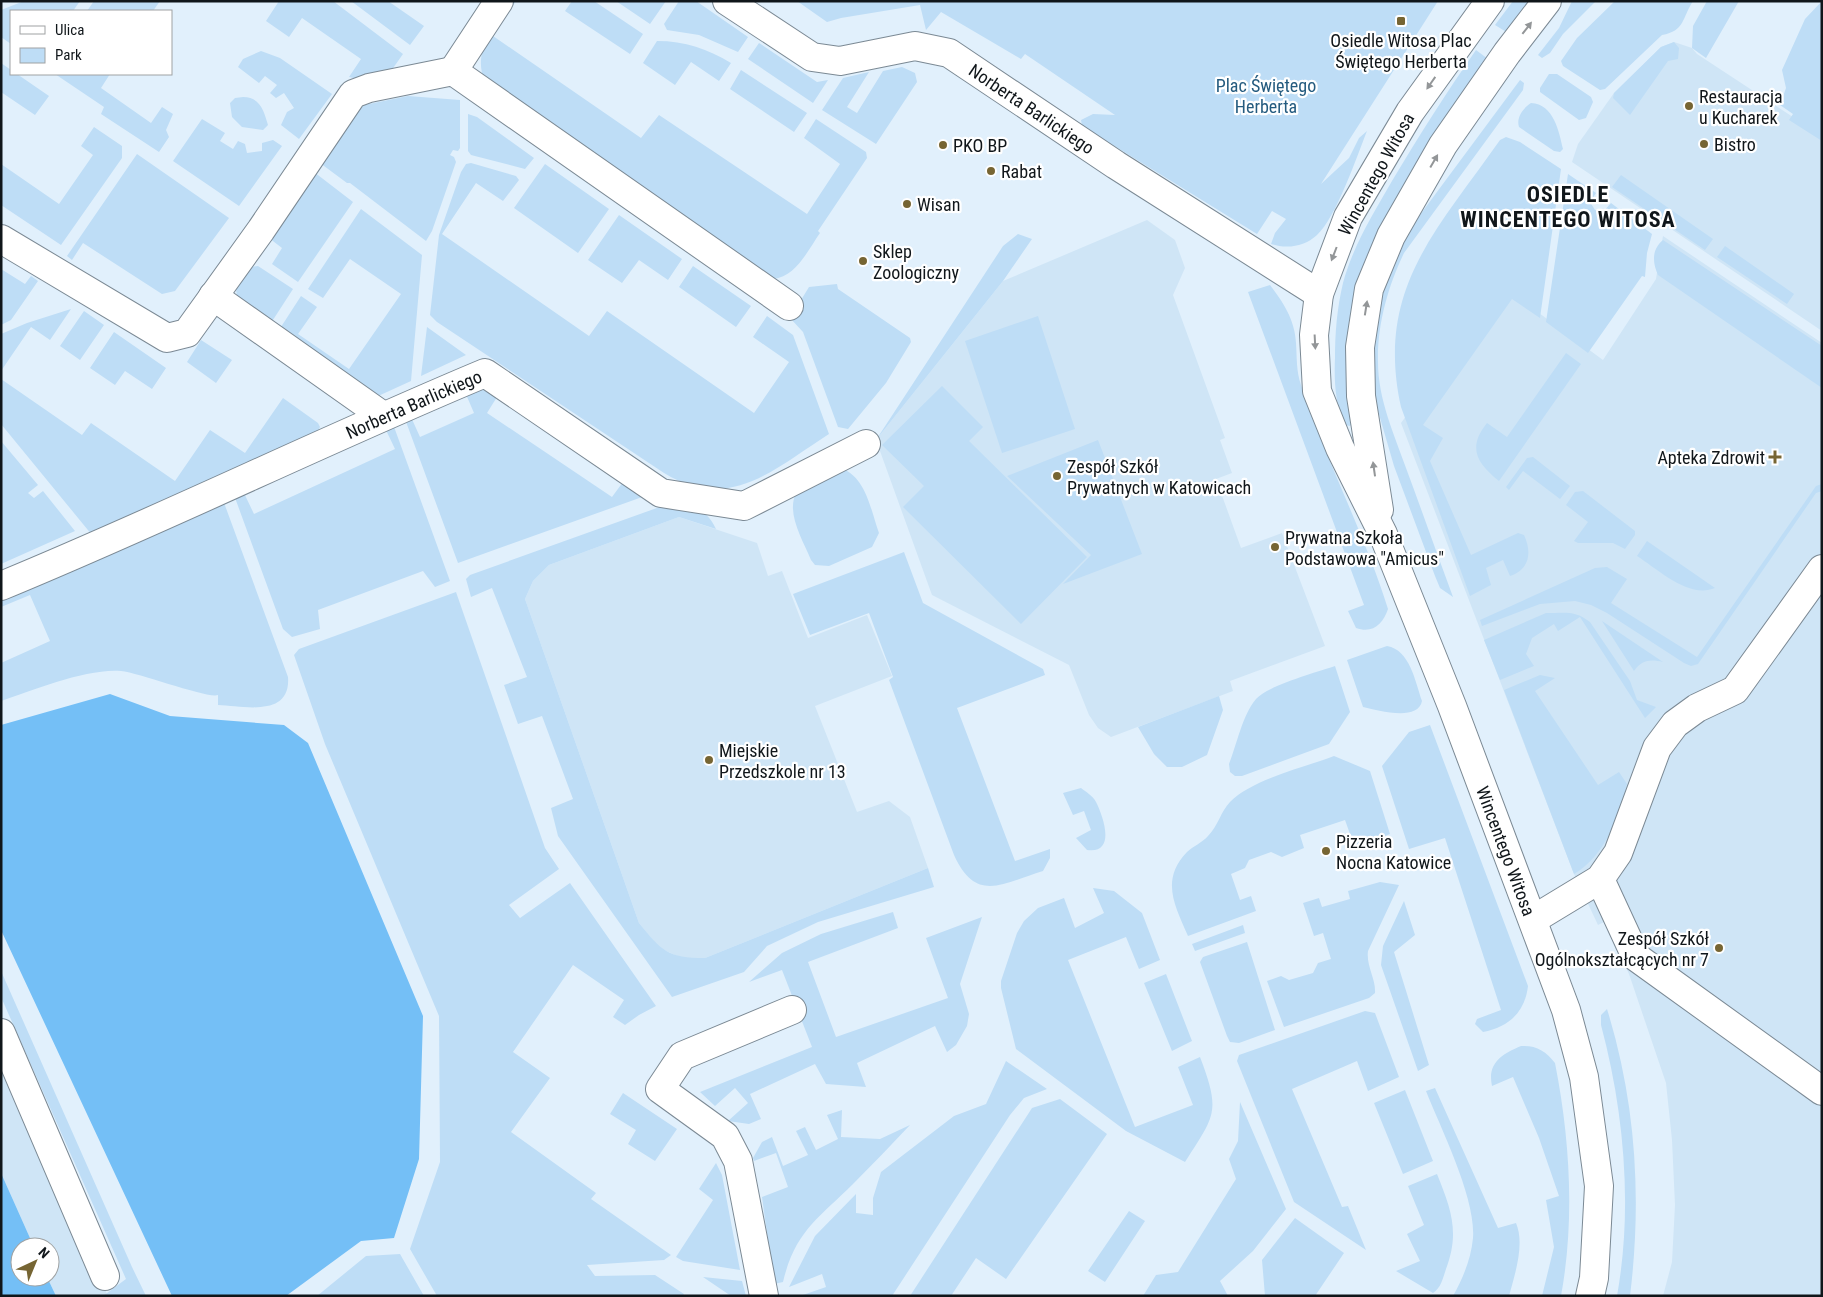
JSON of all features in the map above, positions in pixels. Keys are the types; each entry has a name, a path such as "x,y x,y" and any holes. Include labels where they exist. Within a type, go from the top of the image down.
{"street":[{"path":"453,72 499,1"},
{"name":"Norberta Barlickiego","path":"727,1 812,57 840,61 915,46 949,53 1116,165 1319,294"},
{"name":"Wincentego Witosa","path":"1490,1 1410,112 1348,217 1319,294 1314,335 1318,391 1340,448 1383,534 1452,706 1534,919 1566,1010 1584,1077 1599,1186 1594,1278 1590,1296"},
{"name":"Wincentego Witosa","path":"1383,534 1362,396 1360,347 1369,289 1390,236 1443,145 1547,1"},
{"path":"1,239 167,338 186,332 353,94 369,88 453,72 789,306"},
{"path":"213,296 382,416"},
{"name":"Norberta Barlickiego","path":"1,586 94,548 382,416 485,373 661,493 744,506 866,444"},
{"path":"1534,919 1600,879 1618,853 1657,748 1675,724 1697,708 1735,690 1822,569"},
{"path":"1600,879 1636,957 1822,1091"},
{"path":"764,1296 738,1161 725,1136 660,1088 682,1056 792,1010"},
{"path":"1,1033 106,1276"}],"shaded area":[{"path":"1674,42 1692,48 1697,54 1822,136 1822,331 1572,162 1578,144 1614,93 1661,47"},
{"name":"Zespół Szkół Prywatnych w Katowicach","path":"1147,220 1175,240 1185,268 1173,295 1225,438 1220,440 1232,473 1216,479 1241,548 1282,533 1325,646 1230,681 1233,691 1111,737 1098,728 1089,715 1069,665 932,595 876,440 1003,281"},
{"path":"1663,236 1822,343 1822,1296 1663,1296 1672,1262 1675,1205 1672,1140 1666,1083 1629,974 1604,922 1598,925 1574,874 1401,423 1501,285 1603,360 1656,279"},
{"name":"Miejskie Przedszkole nr 13","path":"679,517 757,543 768,576 782,571 808,638 867,615 892,676 815,706 857,812 889,801 910,817 928,868 705,958 682,958 659,948 639,923 525,599 533,581 549,565"},
{"path":"110,694 170,716 284,725 308,743 423,1016 419,1159 394,1238 361,1241 286,1296 172,1296 1,930 1,725"},
{"path":"1,1053 107,1294 103,1296 56,1296 52,1287 60,1287 60,1237 30,1237 1,1173"},
{"path":"1,1173 30,1237 10,1237 10,1287 52,1287 56,1296 1,1296"}],"green space":[{"path":"24,1 80,1 74,10 10,10 10,43 1,37 1,10"},
{"path":"94,1 160,1 154,10 88,10"},
{"path":"279,1 333,1 403,54 391,71 358,79 349,77 361,59 302,18 289,37 266,21"},
{"path":"351,1 388,1 424,26 410,45"},
{"path":"512,1 516,1 493,36 641,138 659,115 807,214 840,164 804,138 816,119 866,152 867,158 818,231 820,233 801,262 788,273 773,279 485,81 481,70 483,50 487,40"},
{"path":"572,1 594,1 643,34 630,54 565,11"},
{"path":"616,1 666,1 650,24"},
{"path":"679,1 696,1 748,37 738,52 699,35 667,30 664,24"},
{"name":"Plac Świętego Herberta","path":"797,1 1438,1 1321,184 1349,158 1359,138 1367,131 1339,201 1324,227 1307,242 1289,247 1271,244 1275,233 1286,219 1272,211 1257,234 1082,126 1081,120 1093,114 1115,115 1025,54 1021,59 941,12 926,30 920,5 827,22"},
{"path":"1513,1 1532,1 1508,33 1495,25"},
{"path":"1572,1 1596,1 1563,34 1550,53 1542,58 1538,55 1559,28"},
{"path":"1615,1 1693,1 1679,27 1662,35 1605,89 1600,90 1563,66 1561,61 1577,38"},
{"path":"1707,1 1739,1 1706,58 1692,48 1693,26"},
{"path":"1822,1 1822,141 1789,120 1793,114 1780,105 1786,88 1782,70 1805,19"},
{"path":"657,41 677,42 696,47 731,63 719,81 691,62 675,85 643,63"},
{"path":"1674,42 1679,48 1678,59 1668,61 1630,115 1613,98 1614,93 1661,47"},
{"path":"759,43 817,82 828,80 813,103 748,59"},
{"path":"1476,50 1488,59 1379,231 1365,260 1357,287 1347,376 1353,422 1350,426 1345,425 1337,401 1335,339 1338,311 1347,269 1364,230 1392,181"},
{"path":"261,51 280,58 332,94 299,139 281,125 287,112 294,108 284,93 276,98 270,93 277,85 265,76 259,83 238,67 243,59"},
{"path":"1,63 10,69 10,75 18,75 49,96 35,115 1,92"},
{"path":"902,67 915,73 917,82 876,144 822,110 843,78 869,72 847,107 857,113 883,71"},
{"path":"741,70 807,113 794,132 730,89"},
{"path":"1549,74 1557,74 1591,97 1593,102 1586,118 1579,120 1540,92 1540,88"},
{"path":"56,75 109,75 101,88 151,123 162,107 173,114 166,130 169,137 159,152 101,114 104,107"},
{"path":"1520,80 1524,83 1523,90 1404,253 1388,292 1379,334 1379,376 1384,403 1453,597 1440,588 1394,466 1376,404 1372,372 1373,344 1386,278 1411,227"},
{"path":"408,96 460,100 460,148 458,151 453,150 450,155 454,157 456,162 432,231 426,241 350,183 347,183 320,163 354,113 364,105"},
{"path":"235,98 254,99 260,106 268,125 263,130 242,127 232,117 230,103"},
{"path":"1531,103 1545,108 1554,120 1563,149 1560,152 1554,151 1519,127 1518,120 1521,114"},
{"path":"468,114 477,117 534,158 525,169 471,155 468,151"},
{"path":"202,119 225,133 220,141 233,149 238,141 245,144 247,153 262,151 262,143 273,140 282,146 239,206 173,161"},
{"path":"94,127 122,146 122,158 61,245 1,205 1,164 59,204 93,155 81,146"},
{"path":"1506,137 1520,142 1561,169 1540,318 1512,299 1423,425 1443,438 1430,461 1471,555 1518,533 1524,535 1527,541 1528,559 1522,569 1510,576 1503,560 1486,568 1491,585 1470,596 1401,407 1395,365 1397,328 1404,294 1417,263 1434,233 1500,140"},
{"path":"137,154 229,218 175,291 162,294 83,243 72,260 67,256"},
{"path":"471,163 516,176 519,180 503,201 476,183 442,234 589,336 607,311 754,413 789,362 753,337 767,316 793,335 829,434 751,482 731,487 710,489 688,484 664,473 437,322 430,315 439,235 461,172 466,164"},
{"path":"545,164 609,209 578,253 514,208"},
{"path":"314,172 353,202 298,282 272,264 282,248 269,238"},
{"path":"1568,174 1596,193 1590,202 1595,210 1603,212 1611,203 1652,234 1647,253 1645,277 1642,276 1588,353 1546,322"},
{"path":"1621,175 1713,239 1705,250 1612,187"},
{"path":"361,209 422,255 411,381 376,397 279,330 301,296 317,307 298,334 349,369 401,294 350,259 323,298 308,289"},
{"path":"619,215 682,259 668,280 639,260 622,283 588,260"},
{"path":"1018,234 1032,239 1003,281 876,440 1003,246"},
{"path":"1663,240 1822,346 1822,388 1658,275 1654,256 1657,247"},
{"path":"1725,246 1794,294 1787,304 1717,257"},
{"path":"258,266 293,289 271,323 242,303 236,293 239,282 250,267"},
{"path":"693,266 751,306 736,327 679,287"},
{"path":"1,269 25,284 31,276 38,281 11,320 1,325"},
{"path":"837,284 838,289 910,338 911,342 886,383 848,429 838,427 803,332 790,318 809,287"},
{"path":"1270,285 1291,319 1295,335 1299,380 1368,552 1388,609 1380,623 1372,629 1362,630 1356,628 1348,611 1364,605 1248,292"},
{"path":"71,309 50,340 31,327 1,371 1,334 27,323"},
{"path":"84,311 104,325 80,360 60,346"},
{"path":"1038,316 1075,429 1002,453 965,341"},
{"path":"427,327 466,355 421,376"},
{"path":"114,332 166,368 152,389 125,371 115,385 90,368"},
{"path":"201,340 232,360 216,383 187,362"},
{"path":"1566,353 1581,364 1499,481 1485,468 1477,455 1477,440 1481,432 1487,423 1507,437"},
{"path":"1,379 82,435 91,423 175,481 210,430 245,453 283,398 318,423 320,427 318,431 259,460 92,535 1,424"},
{"path":"942,386 983,427 969,441 1087,557 1021,624 903,507 924,486 882,445"},
{"path":"474,389 483,390 497,397 487,413 612,497 623,482 645,496 458,563 405,419 411,417 420,437 474,413 465,392"},
{"path":"393,424 450,581 435,587 423,571 318,610 320,629 292,637 283,629 234,495 243,491 254,514 395,449 385,428"},
{"path":"1098,440 1142,554 1063,584 1091,555 1007,476"},
{"path":"1,441 38,485 28,493 34,498 43,491 75,531 1,564"},
{"path":"1533,457 1570,486 1560,499 1523,471 1509,490 1506,487 1527,458"},
{"path":"838,467 855,477 861,485 866,494 879,533 872,547 829,566 815,565 797,527 794,518 793,501 796,493"},
{"path":"1822,484 1822,491 1816,493 1698,664 1691,666 1684,663 1607,613 1591,605 1575,601 1540,604 1482,626 1480,620 1595,568 1607,567 1627,579 1611,603 1697,657 1816,486"},
{"path":"1583,491 1635,531 1635,535 1625,549 1613,543 1578,543 1574,541 1588,522 1566,505 1575,492"},
{"path":"223,500 288,677 287,690 282,699 264,707 218,705 218,695 201,693 121,671 108,671 77,676 1,701 1,663 50,641 30,595 1,607 1,599"},
{"path":"668,504 697,509 708,516 716,529 679,517 549,565 533,581 525,599 639,923 666,951 692,958 705,958 928,868 934,887 818,922 767,946 744,972 672,997 558,836 551,808 573,799 542,716 518,724 504,685 527,677 492,588 471,597 466,579 470,575"},
{"path":"1647,541 1715,588 1695,590 1664,575 1637,556"},
{"path":"904,552 923,603 1043,669 1045,675 957,708 1015,861 1050,849 1050,858 1043,871 992,886 981,885 972,880 962,870 954,855 889,680 893,677 869,613 810,635 793,594"},
{"path":"456,592 545,848 559,869 509,905 520,918 570,883 656,1006 625,1025 613,1017 624,1000 573,965 513,1052 550,1078 511,1132 596,1193 591,1199 671,1255 664,1260 587,1265 595,1276 655,1275 684,1294 683,1296 437,1296 410,1249 440,1162 439,1016 325,744 294,655 299,649"},
{"path":"1546,613 1574,614 1585,618 1590,622 1630,681 1637,700 1656,707 1645,718 1580,617 1558,631 1554,624 1532,638 1526,654 1534,666 1500,680 1484,640"},
{"path":"1602,621 1663,662 1647,661 1634,671"},
{"path":"1387,646 1401,653 1414,676 1422,701 1419,707 1413,711 1396,713 1363,707 1347,660"},
{"path":"1335,666 1350,712 1329,744 1242,776 1235,776 1230,772 1229,764 1240,730 1256,699 1281,684"},
{"path":"1540,675 1555,678 1535,691 1598,785 1619,772 1627,784 1620,809 1609,835 1594,857 1574,874 1504,690"},
{"path":"1219,696 1223,710 1207,755 1182,767 1167,767 1154,754 1138,727"},
{"path":"1430,725 1528,986 1523,1003 1514,1017 1501,1026 1483,1032 1475,1024 1477,1019 1501,1010 1445,838 1409,849 1382,766 1409,732"},
{"path":"1334,756 1370,771 1390,834 1355,848 1345,820 1300,835 1304,848 1282,857 1271,852 1249,860 1245,868 1231,874 1240,900 1251,896 1256,911 1188,936 1172,893 1174,873 1179,862 1187,852 1208,836 1227,806 1239,794 1264,781"},
{"path":"1081,788 1095,800 1104,825 1105,841 1096,850 1087,850 1076,838 1091,830 1084,811 1073,815 1063,793"},
{"path":"1380,882 1399,885 1368,951 1368,962 1375,993 1369,998 1284,1027 1267,981 1281,976 1289,980 1313,973 1318,963 1331,959 1323,933 1314,936 1303,903 1319,898 1322,907 1350,899 1348,891"},
{"path":"1093,888 1114,891 1142,913 1160,960 1139,969 1126,937 1068,960 1135,1127 1193,1105 1178,1067 1200,1057 1207,1075 1211,1090 1212,1112 1203,1134 1185,1162 1126,1131 1016,1049 1001,988 1001,981 1017,933 1024,921 1038,908 1064,898 1075,928 1104,913"},
{"path":"1404,901 1415,935 1394,952 1429,1065 1418,1071 1381,965 1383,946"},
{"path":"893,912 898,928 808,962 836,1037 948,998 926,938 982,917 960,984 969,1014 967,1026 956,1045 947,1052 935,1026 857,1063 866,1087 826,1084 815,1064 750,1094 761,1119 749,1124 728,1121 748,1103 735,1088 715,1106 700,1092 812,1047 782,970 749,982 782,953 821,934"},
{"path":"1243,925 1245,933 1195,951 1192,944"},
{"path":"1247,942 1275,1030 1239,1043 1230,1042 1200,962 1203,957"},
{"path":"1,971 146,1296 103,1296 126,1279 1,997"},
{"path":"1166,974 1192,1041 1172,1051 1144,983"},
{"path":"1607,1009 1625,1079 1634,1151 1636,1223 1630,1296 1617,1296 1624,1228 1624,1159 1615,1091 1601,1025 1601,1015"},
{"path":"1365,1011 1375,1013 1399,1077 1368,1091 1357,1061 1292,1089 1342,1207 1348,1206 1366,1250 1294,1202 1237,1061 1239,1055"},
{"path":"1521,1046 1536,1048 1552,1059 1555,1063 1560,1092 1569,1180 1568,1238 1561,1296 1542,1296 1554,1247 1546,1200 1559,1196 1539,1138 1513,1077 1492,1086 1492,1071 1497,1060"},
{"path":"1006,1061 1047,1089 1024,1098 1010,1115 892,1296 800,1296 826,1287 822,1274 789,1287 815,1236 856,1194 856,1213 873,1215 873,1198 881,1172 954,1116 986,1104"},
{"path":"1435,1088 1498,1228 1516,1223 1519,1231 1519,1250 1509,1296 1453,1296 1468,1261 1473,1238 1472,1222 1469,1204 1456,1164 1426,1091"},
{"path":"1405,1090 1433,1161 1403,1174 1374,1103"},
{"path":"623,1093 677,1129 655,1161 628,1144 636,1130 610,1114"},
{"path":"1060,1099 1107,1134 1006,1279 976,1258 951,1296 910,1296 1032,1108"},
{"path":"1240,1102 1286,1209 1253,1251 1220,1281 1228,1296 1143,1296 1156,1275 1178,1272 1236,1179 1229,1159 1238,1141"},
{"path":"842,1110 841,1137 880,1139 910,1125 810,1227 794,1250 783,1282 774,1284 762,1197 788,1187 776,1153 754,1161 753,1158 762,1142 772,1137 783,1166 808,1155 796,1131 805,1127 816,1150 838,1139 827,1115"},
{"path":"716,1163 722,1175 740,1270 683,1261 676,1257 713,1200 699,1189"},
{"path":"1437,1174 1450,1210 1453,1232 1450,1256 1444,1276 1440,1286 1433,1293 1396,1271 1420,1261 1407,1234 1424,1225 1408,1186"},
{"path":"1129,1211 1145,1221 1105,1282 1088,1271"},
{"path":"1295,1218 1344,1253 1315,1296 1265,1296 1262,1260"},
{"path":"400,1254 424,1296 317,1296 366,1256"},
{"path":"703,1277 742,1281 746,1296 731,1296"}],"place":[{"name":"Osiedle Witosa Plac Świętego Herberta","path":"1401,21"},
{"name":"Restauracja u Kucharek","path":"1689,106"},
{"name":"Bistro","path":"1704,144"},
{"name":"PKO BP","path":"943,145"},
{"name":"Rabat","path":"991,171"},
{"name":"Wisan","path":"907,204"},
{"name":"Sklep Zoologiczny","path":"863,261"},
{"name":"Apteka Zdrowit","path":"1775,457"},
{"name":"Zespół Szkół Prywatnych w Katowicach","path":"1057,476"},
{"name":"Prywatna Szkoła Podstawowa \"Amicus\"","path":"1275,547"},
{"name":"Miejskie Przedszkole nr 13","path":"709,760"},
{"name":"Pizzeria Nocna Katowice","path":"1326,851"},
{"name":"Zespół Szkół Ogólnokształcących nr 7","path":"1719,948"}],"district":[{"name":"OSIEDLE WINCENTEGO WITOSA","path":"1568,206"}]}
